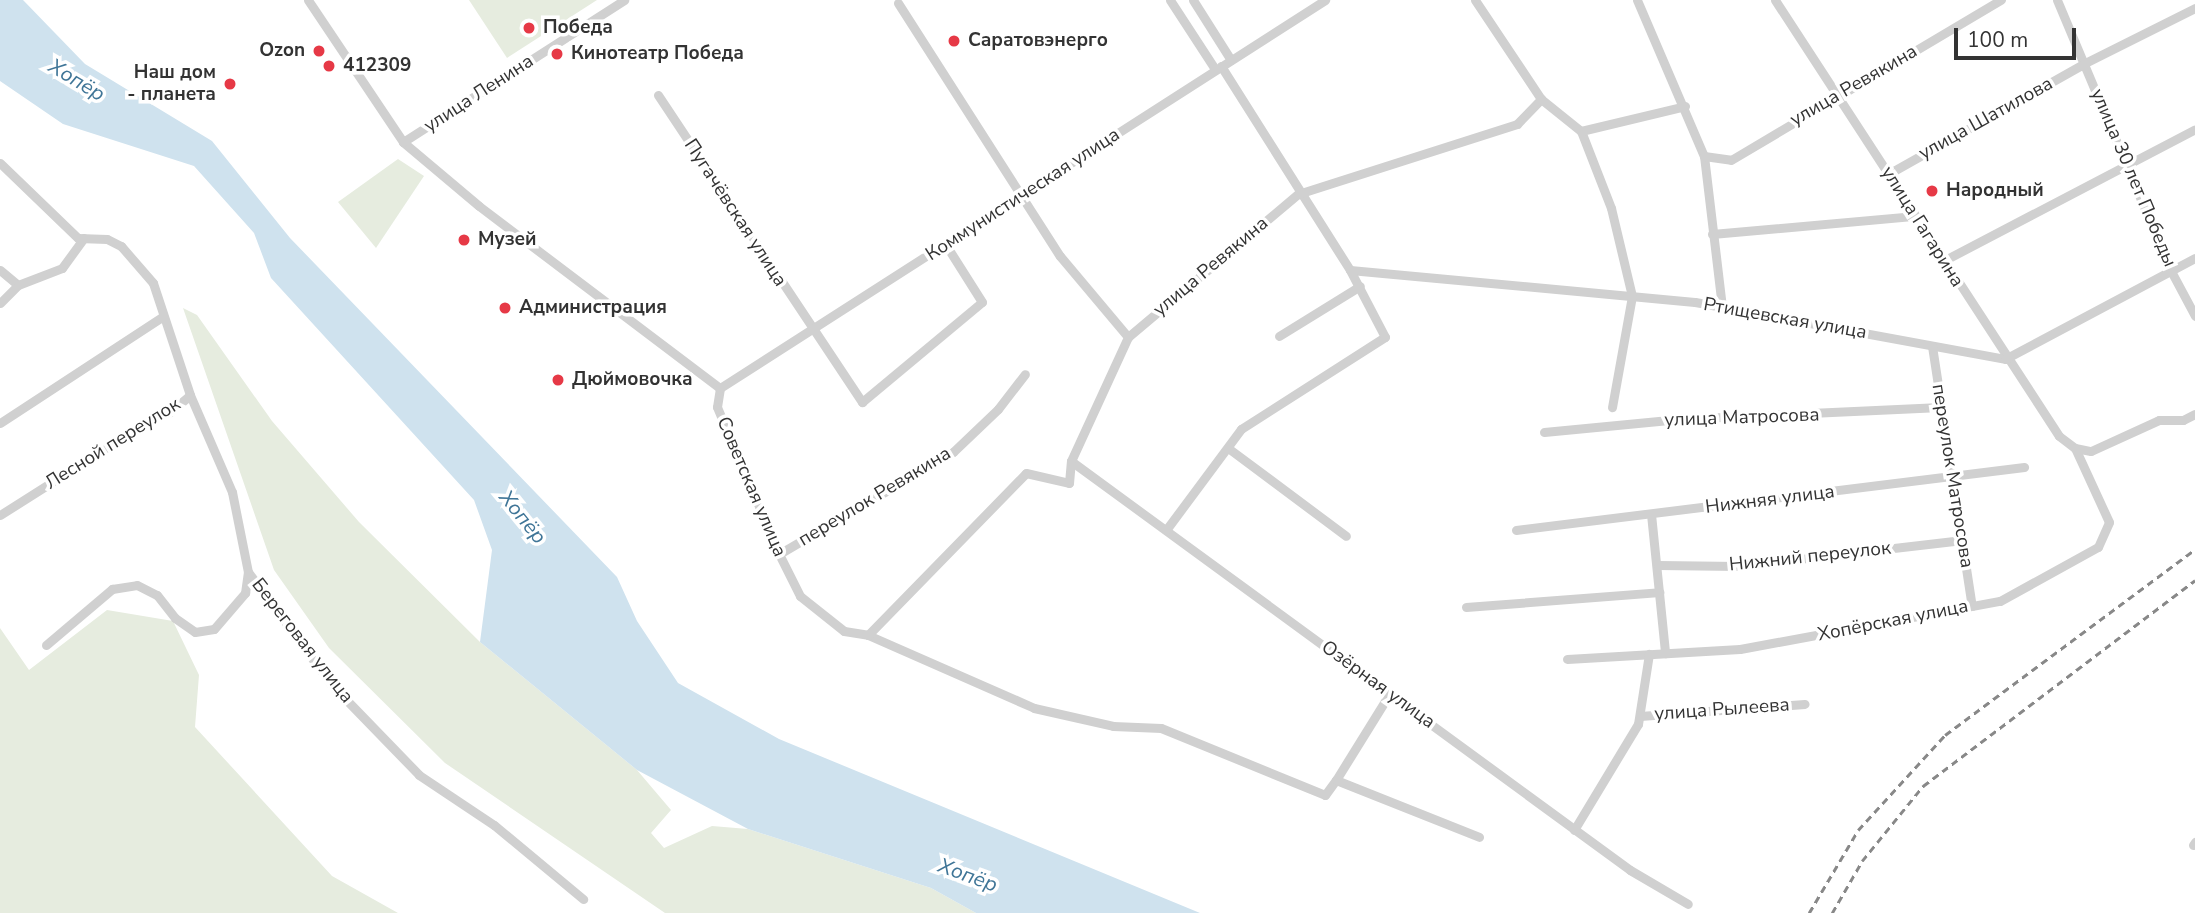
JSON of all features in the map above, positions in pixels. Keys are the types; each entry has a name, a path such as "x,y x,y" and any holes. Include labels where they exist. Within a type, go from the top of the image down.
{"street":[{"name":"Советская улица","path":"308,0 403,142 479,206 720,387 717,407 779,554 800,596 844,631 868,635 1034,708 1113,726 1161,729 1325,795 1336,780"},
{"name":"улица Ленина","path":"403,142 624,0"},
{"path":"1166,530 1241,429 1385,337 1350,270 1298,194 1218,67 1170,0"},
{"path":"1193,0 1231,60"},
{"name":"Коммунистическая улица","path":"720,387 812,331 1325,0"},
{"path":"1475,0 1541,99 1581,131 1611,208 1632,296 1612,407"},
{"path":"1637,0 1685,106 1704,156 1722,307"},
{"name":"улица Гагарина","path":"1775,0 1890,173 1942,261 2006,359 2059,436 2075,448"},
{"name":"улица Ревякина","path":"1704,156 1731,160 1836,95 2001,0"},
{"name":"улица 30 лет Победы","path":"2057,0 2171,271 2195,316"},
{"path":"898,3 1024,193 1060,256 1128,337"},
{"name":"улица Шатилова","path":"1890,173 2085,63 2195,8"},
{"name":"Пугачёвская улица","path":"658,95 812,331 862,402 982,302 946,245"},
{"name":"улица Ревякина","path":"868,635 1027,473 1069,483 1071,461 1128,337 1298,194 1517,124 1541,99"},
{"path":"1581,131 1685,106"},
{"path":"1942,261 2129,166 2195,129"},
{"name":"Береговая улица","path":"0,163 78,238 107,239 121,246 153,283 162,317 190,395 232,492 248,572 330,683 419,775 494,825 583,899"},
{"path":"1712,234 1915,216"},
{"path":"0,303 18,285 62,268 84,238"},
{"path":"2006,359 2195,258"},
{"path":"0,270 18,285"},
{"name":"Ртищевская улица","path":"1350,270 1722,307 2006,359"},
{"path":"1279,337 1360,286"},
{"path":"0,423 162,317"},
{"name":"переулок Матросова","path":"1932,346 1972,606"},
{"name":"переулок Ревякина","path":"779,554 859,511 953,452 998,409 1024,374"},
{"name":"Лесной переулок","path":"0,515 151,419 170,412 190,395"},
{"name":"улица Матросова","path":"1544,432 1679,419 1941,407"},
{"path":"2075,448 2091,451 2159,420 2183,420 2195,414"},
{"path":"1228,448 1346,536"},
{"name":"Хопёрская улица","path":"1567,659 1740,649 2000,601 2098,547 2109,522 2075,448"},
{"name":"Озёрная улица","path":"1071,461 1574,830 1688,904"},
{"name":"Нижняя улица","path":"1516,530 2024,467"},
{"path":"1651,514 1665,653"},
{"name":"Нижний переулок","path":"1657,565 1738,566 1962,540"},
{"path":"46,645 112,589 137,585 157,595 175,618 195,632 214,629 245,593 248,572"},
{"path":"1466,607 1660,593"},
{"path":"1574,830 1640,716 1649,654"},
{"path":"1390,693 1336,780 1479,837"},
{"name":"улица Рылеева","path":"1640,716 1805,705"}],"shaded area":[{"path":"469,0 597,0 507,58"},
{"path":"398,159 424,176 376,248 338,202"},
{"path":"183,308 197,315 272,421 359,522 480,642 637,770 671,810 651,833 664,848 712,826 748,829 931,888 976,913 665,913 445,763 329,648 274,570"},
{"path":"107,610 173,621 199,675 195,727 332,876 398,913 0,913 0,628 29,670"}],"water":[{"name":"Хопёр","path":"0,0 23,0 85,64 212,141 290,238 617,577 637,621 678,683 779,739 1200,913 976,913 931,888 748,829 637,770 480,642 492,550 474,500 271,278 254,233 194,166 63,124 0,81"}],"railway":[{"path":"1809,913 1858,830 1945,735 2195,549"},
{"path":"1832,913 1862,861 1923,786 2195,580"}],"place":[{"name":"Победа","path":"529,28"},
{"name":"Саратовэнерго","path":"954,41"},
{"name":"Ozon","path":"319,51"},
{"name":"Кинотеатр Победа","path":"557,54"},
{"name":"412309","path":"329,66"},
{"name":"Наш дом - планета","path":"230,84"},
{"name":"Народный","path":"1932,191"},
{"name":"Музей","path":"464,240"},
{"name":"Администрация","path":"505,308"},
{"name":"Дюймовочка","path":"558,380"}]}
